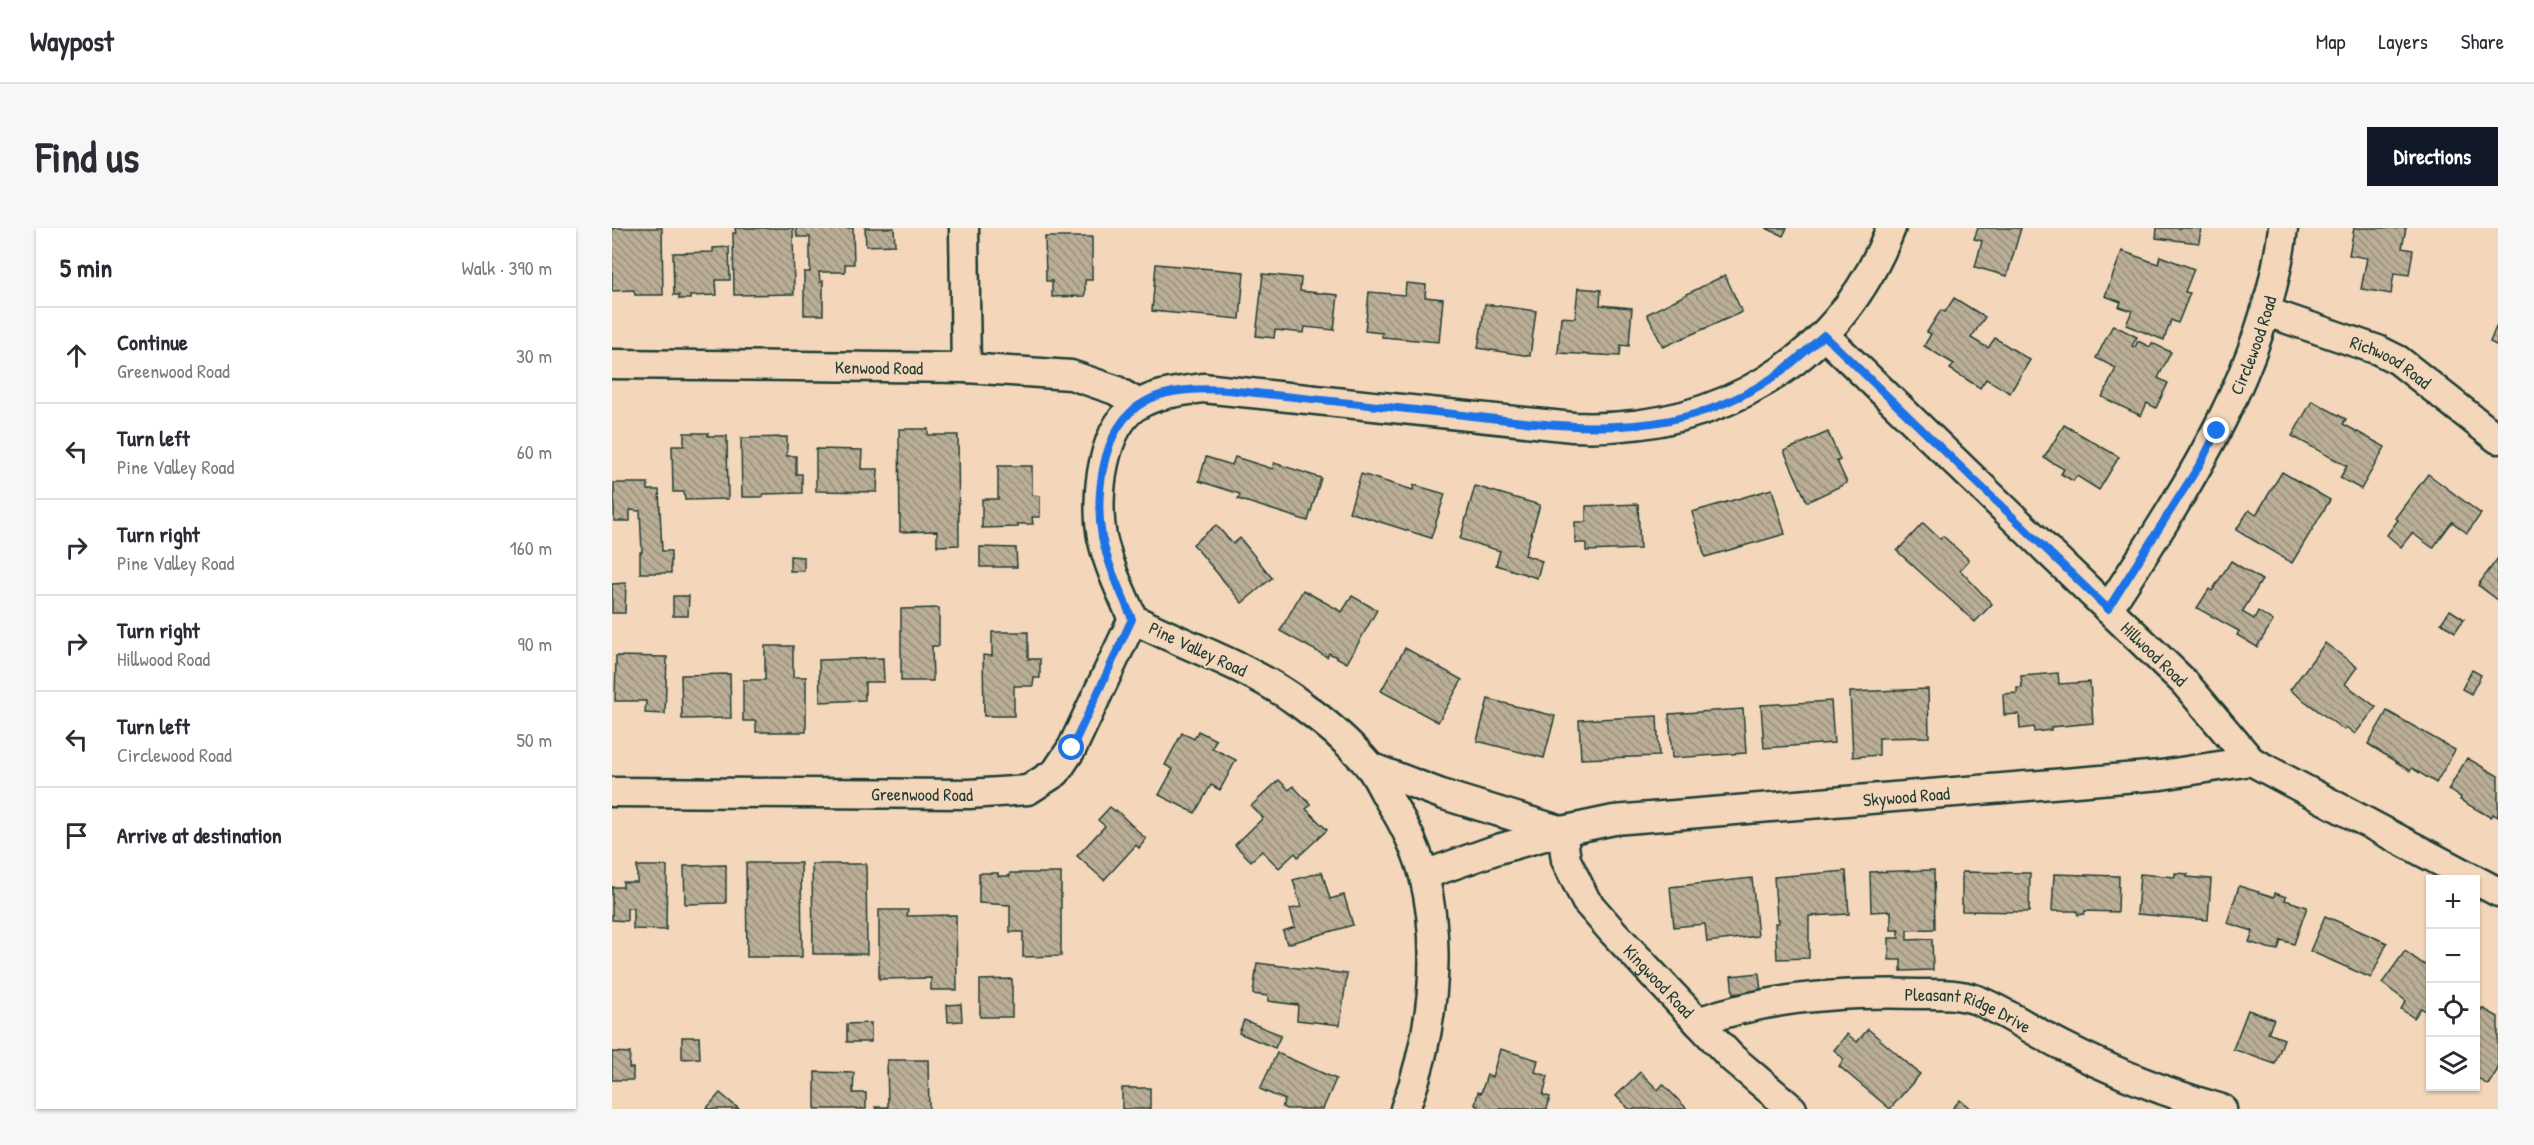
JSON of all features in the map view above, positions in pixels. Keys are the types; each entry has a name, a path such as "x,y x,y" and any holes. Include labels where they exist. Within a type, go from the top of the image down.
{"street":[{"path":"964,228 966,368"},
{"name":"Pine Valley Road","path":"1405,1109 1419,1066 1431,1005 1433,950 1430,907 1424,875 1404,824 1370,767 1335,732 1297,702 1246,671 1132,619 1113,573 1102,537 1100,495 1108,445 1114,431 1139,404 1158,396 1203,388 1573,427 1631,427 1668,421 1742,395 1775,375 1824,335 1867,279 1891,228"},
{"name":"Circlewood Road","path":"2108,609 2200,464 2237,388 2267,312 2283,228"},
{"name":"Richwood Road","path":"2267,312 2378,350 2398,360 2498,439"},
{"name":"Hillwood Road","path":"1824,335 2184,682 2251,761 2498,892"},
{"name":"Kenwood Road","path":"612,364 966,368 1071,375 1115,390 1139,404"},
{"name":"Greenwood Road","path":"612,792 969,794 1028,790 1056,772 1072,748 1132,619"},
{"name":"Skywood Road","path":"1424,875 1498,849 1562,831 1614,820 2161,775 2251,761"},
{"name":"Skywood Road","path":"1370,767 1444,795 1562,831"},
{"name":"Kingwood Road","path":"1562,831 1566,860 1587,900 1613,932 1732,1058 1792,1109"},
{"name":"Pleasant Ridge Drive","path":"1698,1023 1725,1014 1808,998 1893,993 1954,995 1975,999 2061,1046 2137,1080 2175,1095 2222,1109"}],"building":[{"path":"612,228 662,228 663,295 635,295 634,290 612,291"},
{"path":"735,228 793,228 794,294 734,295 733,233 736,233"},
{"path":"796,228 853,228 854,264 845,264 845,272 819,272 820,282 823,281 823,315 804,315 804,272 810,272 810,237 797,237"},
{"path":"865,228 894,228 895,245 866,246"},
{"path":"1766,228 1787,228 1783,236"},
{"path":"1978,228 2021,228 2007,276 1975,267 1982,241 1974,239"},
{"path":"2157,228 2201,228 2199,243 2156,238"},
{"path":"2354,228 2406,228 2402,248 2413,250 2409,275 2394,273 2391,294 2361,289 2367,258 2349,255"},
{"path":"1045,237 1092,237 1092,280 1085,280 1085,296 1052,297 1052,281 1046,281"},
{"path":"729,247 730,280 716,280 717,295 690,296 690,299 679,299 679,295 674,295 673,253 713,252 713,248"},
{"path":"2122,251 2158,264 2160,256 2194,269 2185,292 2190,293 2178,323 2171,320 2164,340 2126,325 2132,311 2119,307 2121,302 2105,296"},
{"path":"1156,264 1244,272 1240,319 1152,311"},
{"path":"1263,274 1301,278 1300,291 1338,295 1334,330 1305,327 1304,333 1275,330 1274,338 1256,336"},
{"path":"1725,275 1742,312 1663,347 1647,314"},
{"path":"1406,283 1426,285 1425,297 1443,299 1439,342 1382,337 1382,333 1365,331 1369,292 1405,295"},
{"path":"1578,288 1601,290 1600,305 1632,308 1629,346 1621,345 1620,356 1558,353 1561,317 1575,318"},
{"path":"1954,298 1985,317 1971,338 1988,348 1995,338 2030,360 2010,393 1986,379 1980,388 1950,369 1954,364 1924,346 1931,334 1927,332 1941,310 1945,312"},
{"path":"1485,304 1536,311 1530,356 1478,348"},
{"path":"2498,322 2498,346 2490,342"},
{"path":"2113,325 2137,337 2132,346 2135,347 2138,341 2150,347 2152,343 2171,352 2158,378 2168,383 2156,408 2147,403 2141,416 2102,397 2116,368 2096,358"},
{"path":"2312,401 2346,419 2343,424 2385,447 2361,489 2340,478 2347,466 2292,436"},
{"path":"2064,425 2119,457 2099,490 2077,476 2073,481 2061,474 2064,469 2044,458"},
{"path":"899,429 928,429 928,435 958,435 959,545 937,546 937,531 900,532"},
{"path":"1828,432 1847,483 1807,502 1784,451"},
{"path":"684,433 727,436 728,499 685,500 684,492 673,492 672,446 684,446"},
{"path":"787,437 787,456 796,456 796,474 802,474 802,493 742,497 741,438"},
{"path":"816,449 862,450 861,469 878,469 877,492 816,491"},
{"path":"1206,457 1232,465 1235,457 1273,469 1274,463 1321,478 1308,521 1238,499 1240,494 1199,481"},
{"path":"998,466 1032,466 1032,495 1040,496 1040,517 1032,517 1033,524 1018,524 1018,527 982,528 982,499 998,499"},
{"path":"2282,472 2330,500 2292,563 2236,530 2249,510 2256,515"},
{"path":"1361,474 1413,490 1414,485 1445,494 1431,538 1349,512"},
{"path":"2428,474 2481,514 2467,533 2452,522 2433,548 2412,533 2401,547 2387,535 2398,520 2395,518"},
{"path":"614,483 648,483 648,490 659,490 662,551 671,551 671,573 640,573 640,552 642,552 640,511 630,510 630,521 614,521"},
{"path":"1475,486 1540,505 1525,555 1542,561 1537,578 1496,565 1500,551 1460,539"},
{"path":"1772,489 1785,534 1705,557 1692,512"},
{"path":"1638,504 1640,549 1586,551 1586,543 1575,543 1575,522 1586,522 1586,506"},
{"path":"1923,523 1940,539 1943,536 1969,560 1960,570 1992,604 1975,622 1897,551"},
{"path":"1216,525 1233,544 1240,538 1272,578 1242,603 1193,544"},
{"path":"980,547 1016,548 1017,567 980,567"},
{"path":"790,556 804,557 804,571 790,571"},
{"path":"2498,558 2498,600 2478,585"},
{"path":"2231,561 2262,580 2242,612 2254,619 2258,611 2273,621 2257,647 2237,635 2239,631 2197,608 2209,589 2212,591"},
{"path":"626,583 625,613 612,613 612,584"},
{"path":"1303,590 1342,612 1352,596 1377,610 1347,663 1329,653 1327,657 1280,631"},
{"path":"673,596 689,596 688,616 673,616"},
{"path":"939,608 939,646 932,646 933,681 901,681 901,609"},
{"path":"2450,610 2464,619 2455,632 2441,623"},
{"path":"992,632 1028,632 1028,659 1040,659 1040,678 1034,678 1033,686 1014,686 1014,716 984,716 983,655 992,656"},
{"path":"2325,643 2357,667 2345,684 2376,707 2355,734 2346,727 2344,730 2290,690"},
{"path":"765,646 793,646 793,677 806,677 806,732 756,732 756,721 743,721 743,680 765,680"},
{"path":"1405,648 1462,680 1438,722 1381,691"},
{"path":"616,656 667,657 665,714 645,713 646,701 615,701"},
{"path":"883,658 884,682 865,682 865,700 820,702 819,660"},
{"path":"2472,670 2481,675 2471,694 2462,689"},
{"path":"2058,673 2059,684 2090,682 2093,723 2051,727 2051,730 2034,732 2034,727 2020,729 2019,714 2004,715 2003,694 2017,693 2017,688 2022,688 2021,676"},
{"path":"730,674 731,718 682,719 681,675"},
{"path":"1928,689 1929,737 1879,738 1879,755 1853,757 1850,692"},
{"path":"1488,699 1555,716 1544,758 1477,741"},
{"path":"1831,701 1834,743 1764,748 1761,705"},
{"path":"1743,709 1746,753 1672,758 1669,714"},
{"path":"2387,711 2455,750 2436,783 2412,768 2410,771 2368,744"},
{"path":"1657,716 1659,756 1581,759 1579,720"},
{"path":"1198,731 1216,740 1212,748 1236,760 1220,790 1211,785 1195,813 1159,795 1173,769 1165,765 1182,733 1194,739"},
{"path":"2467,758 2498,776 2498,817 2493,814 2490,817 2460,800 2461,797 2448,790"},
{"path":"1279,780 1289,790 1293,786 1311,805 1306,809 1327,830 1298,857 1295,853 1279,868 1262,851 1251,861 1235,845 1263,818 1251,806"},
{"path":"1110,807 1146,839 1139,848 1136,845 1104,880 1077,856 1105,826 1098,820"},
{"path":"746,863 801,863 802,957 747,957"},
{"path":"812,864 866,864 867,954 813,954"},
{"path":"726,865 726,903 685,904 684,866"},
{"path":"637,866 667,866 666,930 633,929 633,908 627,908 627,921 612,920 612,887 623,887 623,882 637,882"},
{"path":"1934,870 1935,929 1907,930 1907,940 1932,939 1933,970 1901,971 1901,960 1889,960 1889,938 1899,938 1899,930 1891,930 1891,911 1871,912 1870,872"},
{"path":"1846,871 1849,914 1809,916 1809,958 1777,959 1775,923 1779,923 1779,919 1777,919 1774,877"},
{"path":"1322,872 1330,899 1344,895 1353,925 1287,944 1283,931 1295,927 1290,909 1301,907 1293,880"},
{"path":"1962,872 2030,873 2029,912 1962,911"},
{"path":"979,873 998,873 998,876 1010,876 1010,873 1061,873 1061,956 1023,957 1023,932 1010,932 1010,905 979,903"},
{"path":"2175,873 2188,874 2187,877 2211,879 2208,920 2137,914 2140,874 2175,877"},
{"path":"2054,874 2119,876 2118,912 2085,911 2084,914 2078,915 2077,911 2052,911"},
{"path":"1752,878 1758,936 1707,942 1705,924 1674,927 1670,887"},
{"path":"2239,886 2274,897 2275,893 2286,897 2285,900 2307,907 2294,944 2281,940 2278,950 2268,948 2249,942 2253,931 2227,923"},
{"path":"879,910 908,910 907,916 956,915 957,990 931,990 931,978 879,979"},
{"path":"2325,916 2387,943 2371,978 2310,951"},
{"path":"2405,951 2426,966 2426,1011 2421,1008 2414,1018 2401,1009 2406,1001 2382,983"},
{"path":"1257,963 1347,974 1340,1025 1297,1020 1298,1005 1268,1001 1268,996 1253,994"},
{"path":"1759,973 1761,991 1733,994 1731,976"},
{"path":"1012,979 1012,1017 980,1017 980,980"},
{"path":"961,1004 962,1021 948,1022 947,1005"},
{"path":"2482,1008 2498,1017 2498,1069 2488,1085 2480,1080 2480,1011"},
{"path":"2248,1010 2274,1019 2268,1033 2284,1039 2275,1064 2233,1049"},
{"path":"1244,1020 1281,1035 1275,1048 1239,1033"},
{"path":"871,1023 871,1042 847,1042 847,1024"},
{"path":"1868,1029 1920,1074 1890,1109 1839,1066 1844,1059 1834,1050 1847,1034 1857,1042"},
{"path":"682,1037 699,1037 700,1058 682,1059"},
{"path":"1500,1049 1538,1060 1535,1072 1548,1076 1543,1095 1550,1097 1547,1109 1477,1109 1478,1106 1475,1105 1478,1092 1481,1093 1487,1075 1492,1077"},
{"path":"612,1052 630,1053 629,1068 633,1068 633,1080 612,1080"},
{"path":"1277,1053 1336,1079 1323,1109 1286,1109 1282,1107 1285,1100 1260,1089"},
{"path":"887,1060 928,1060 929,1109 876,1109 875,1107 888,1107"},
{"path":"815,1072 854,1073 853,1093 866,1093 866,1109 815,1109"},
{"path":"1640,1072 1658,1090 1663,1084 1687,1109 1629,1109 1616,1096"},
{"path":"1122,1088 1150,1088 1150,1109 1122,1109"},
{"path":"720,1093 739,1109 706,1109"},
{"path":"1960,1100 1971,1109 1952,1109"}],"route":[{"path":"1072,748 1132,619 1113,573 1102,537 1100,495 1108,445 1114,431 1124,418 1139,404 1158,396 1203,388 1573,427 1631,427 1687,416 1742,395 1775,375 1824,335 2108,609 2156,536 2200,464 2217,431"}]}
